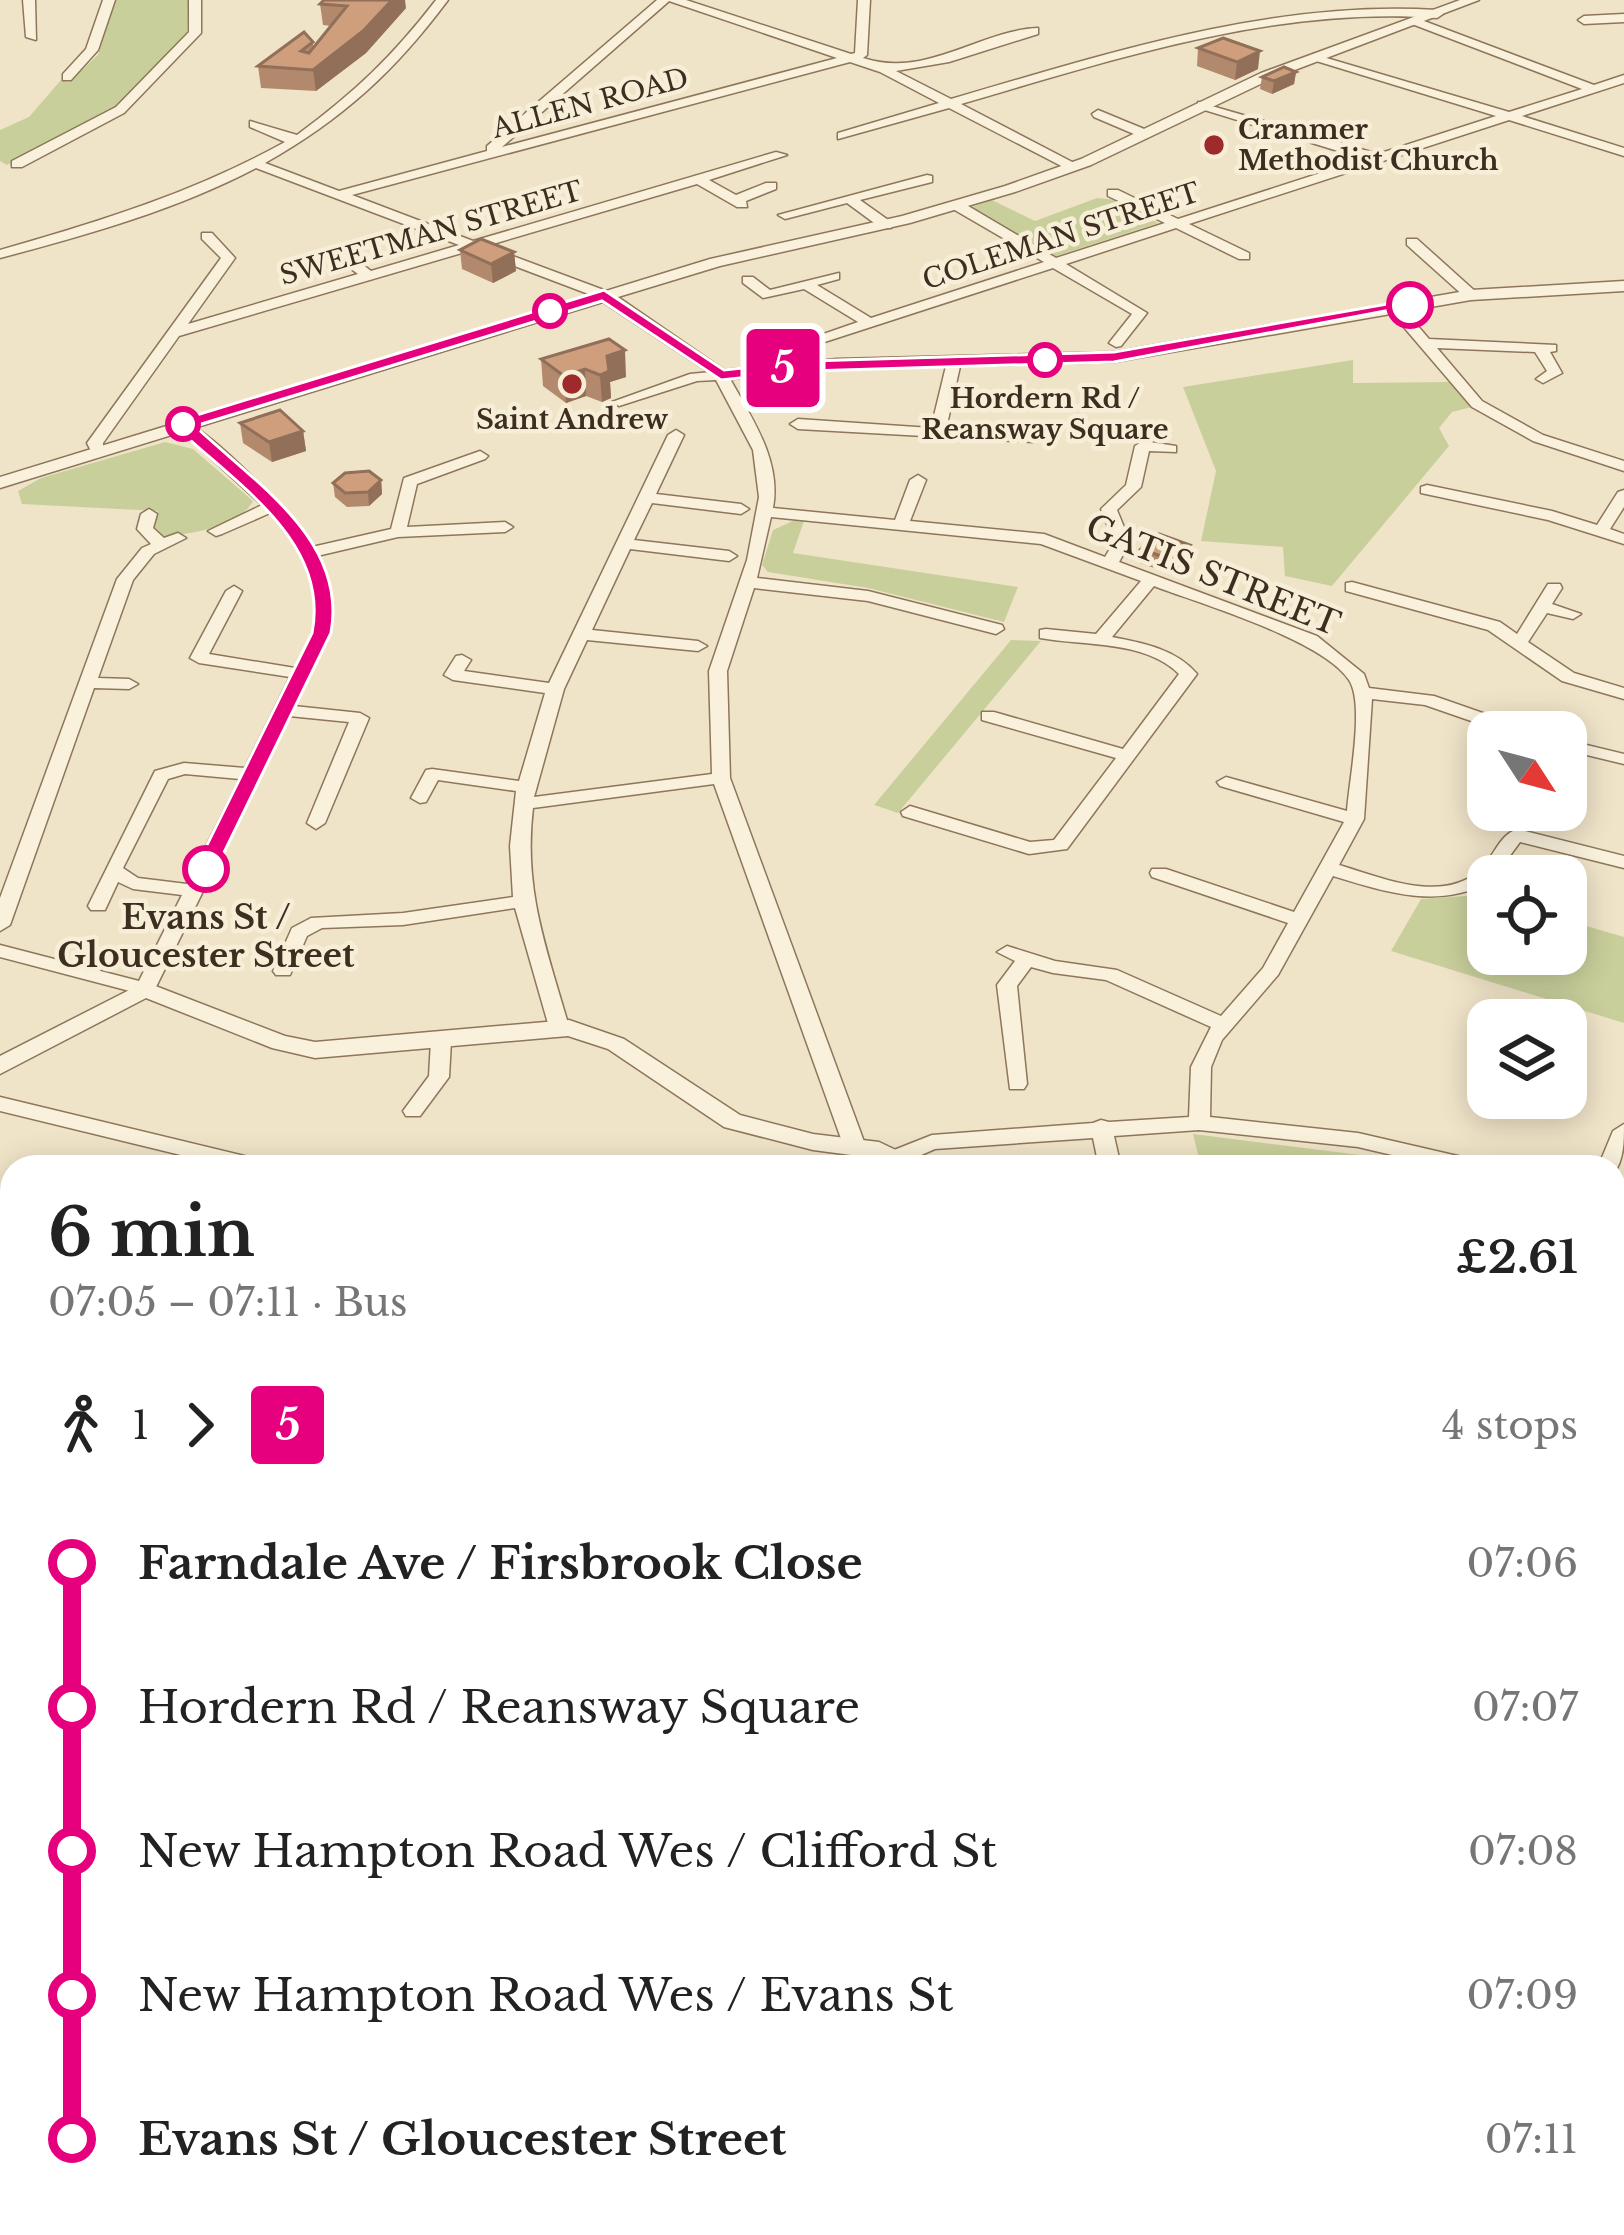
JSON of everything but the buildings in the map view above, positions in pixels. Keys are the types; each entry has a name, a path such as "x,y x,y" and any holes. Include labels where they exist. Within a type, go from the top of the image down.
{"street":[{"path":"28,0 32,37"},
{"path":"67,77 92,50 109,0"},
{"path":"16,164 120,110 195,33 195,0"},
{"path":"0,254 144,215 256,164 387,65 442,0"},
{"path":"485,155 664,0"},
{"path":"674,0 884,69 1071,167"},
{"path":"709,10 726,0"},
{"path":"854,57 864,53 866,42 864,0"},
{"path":"0,483 716,262 958,206 1071,167 1202,104 1472,0"},
{"path":"843,136 1237,21 1359,6 1406,7 1437,14"},
{"path":"1584,20 1624,19"},
{"path":"1416,22 1594,89"},
{"path":"884,69 945,59 1034,31"},
{"name":"ALLEN ROAD","path":"338,195 854,57"},
{"path":"1317,57 1624,152"},
{"name":"COLEMAN STREET","path":"761,358 1624,79"},
{"path":"1202,104 1379,160"},
{"path":"1098,114 1145,134"},
{"path":"254,124 292,140"},
{"name":"SWEETMAN STREET","path":"177,332 781,155"},
{"path":"256,164 604,295 721,375 761,450 765,512 718,671 721,778 855,1147"},
{"path":"698,179 739,202 770,186"},
{"path":"785,215 927,179"},
{"path":"1115,192 1173,225 1244,256"},
{"path":"850,199 886,225"},
{"path":"958,206 1140,314 1116,344"},
{"path":"98,452 94,443 228,258 207,236"},
{"path":"1412,242 1471,295"},
{"path":"336,251 368,275"},
{"path":"748,280 768,295 810,287 834,276"},
{"path":"619,402 695,377 809,366 1114,357 1471,295 1624,286"},
{"path":"810,287 870,323"},
{"path":"1395,308 1477,404 1497,418 1562,448 1624,466"},
{"path":"1424,343 1546,348 1556,375 1543,379"},
{"path":"937,434 954,362"},
{"path":"0,1066 145,989 322,633 327,604 313,552 183,424"},
{"path":"798,424 1028,439"},
{"path":"559,1027 523,901 519,846 525,795 555,689 669,440"},
{"path":"1109,563 1122,542 1109,509 1133,487 1143,446 1171,449"},
{"path":"398,532 410,481 480,456"},
{"path":"901,525 918,480"},
{"path":"1426,490 1624,539"},
{"path":"1600,532 1624,495"},
{"path":"644,497 741,509"},
{"path":"215,531 270,507"},
{"name":"GATIS STREET","path":"765,512 1038,538 1325,647 1347,664 1363,693"},
{"path":"0,925 21,878 85,683 125,579 135,562 169,541 145,529 149,514"},
{"path":"313,552 398,532 505,527"},
{"path":"624,544 729,556"},
{"path":"1101,639 1151,580"},
{"path":"747,582 868,596 996,629"},
{"path":"1352,587 1494,626 1568,677 1624,694"},
{"path":"1520,642 1554,588"},
{"path":"234,591 199,658 302,674"},
{"path":"1544,607 1573,614"},
{"path":"582,634 698,646"},
{"path":"910,812 1050,849 1068,838 1186,679 1187,668 1101,639 1046,634"},
{"path":"462,660 453,675 555,689"},
{"path":"85,683 131,683"},
{"path":"1199,1123 1201,1067 1222,1024 1271,971 1354,819 1363,693 1428,700 1467,714"},
{"path":"282,710 360,718 316,823"},
{"path":"988,716 1128,756"},
{"path":"1587,750 1624,759"},
{"path":"98,906 161,775 184,768 250,775"},
{"path":"420,798 432,774 525,795 721,778"},
{"path":"1226,782 1354,819"},
{"path":"927,839 942,822"},
{"path":"1328,868 1417,890 1454,890 1490,871 1517,835 1617,868"},
{"path":"113,870 133,883 196,891"},
{"path":"1159,873 1301,920"},
{"path":"283,971 299,932 318,922 403,919 523,901"},
{"path":"0,951 145,989 296,1047 354,1050 559,1027 616,1044 732,1120 881,1155"},
{"path":"1017,1084 1007,985 1016,957 1111,974 1222,1024"},
{"path":"413,1112 439,1077 441,1041"},
{"path":"0,1104 211,1155"},
{"path":"913,1155 932,1142 1101,1126 1199,1123 1358,1140 1423,1155"},
{"path":"1101,1126 1107,1155"}],"green space":[{"path":"114,0 188,0 187,32 115,109 7,165 0,161 0,130 29,117 61,80 69,82 98,55"},
{"path":"1097,198 1119,200 1158,223 1053,257 972,207 992,200 1035,221"},
{"path":"1353,360 1353,383 1451,382 1472,407 1452,412 1439,428 1449,446 1332,586 1285,576 1283,547 1201,541 1216,471 1183,387"},
{"path":"165,442 193,449 253,501 247,510 226,523 163,536 152,528 158,511 22,504 18,491 41,478"},
{"path":"804,521 793,553 1018,587 1004,622 868,588 768,572 762,565 773,530"},
{"path":"1011,640 1041,641 898,813 874,805"},
{"path":"1467,896 1467,974 1391,951 1421,899"},
{"path":"1587,926 1624,937 1624,1023 1587,1012 1587,999 1546,999 1469,975 1587,975"},
{"path":"1193,1134 1360,1155 1198,1155"}],"bus line":[{"name":"5","path":"206,869 322,633 327,604 323,578 302,537 183,424 604,295 721,375 809,366 1114,357 1410,305"}],"place":[{"name":"Cranmer Methodist Church","path":"1214,145"},
{"name":"Hordern Rd / Reansway Square","path":"1045,360"},
{"name":"Saint Andrew","path":"572,384"},
{"name":"Evans St / Gloucester Street","path":"206,869"}]}
